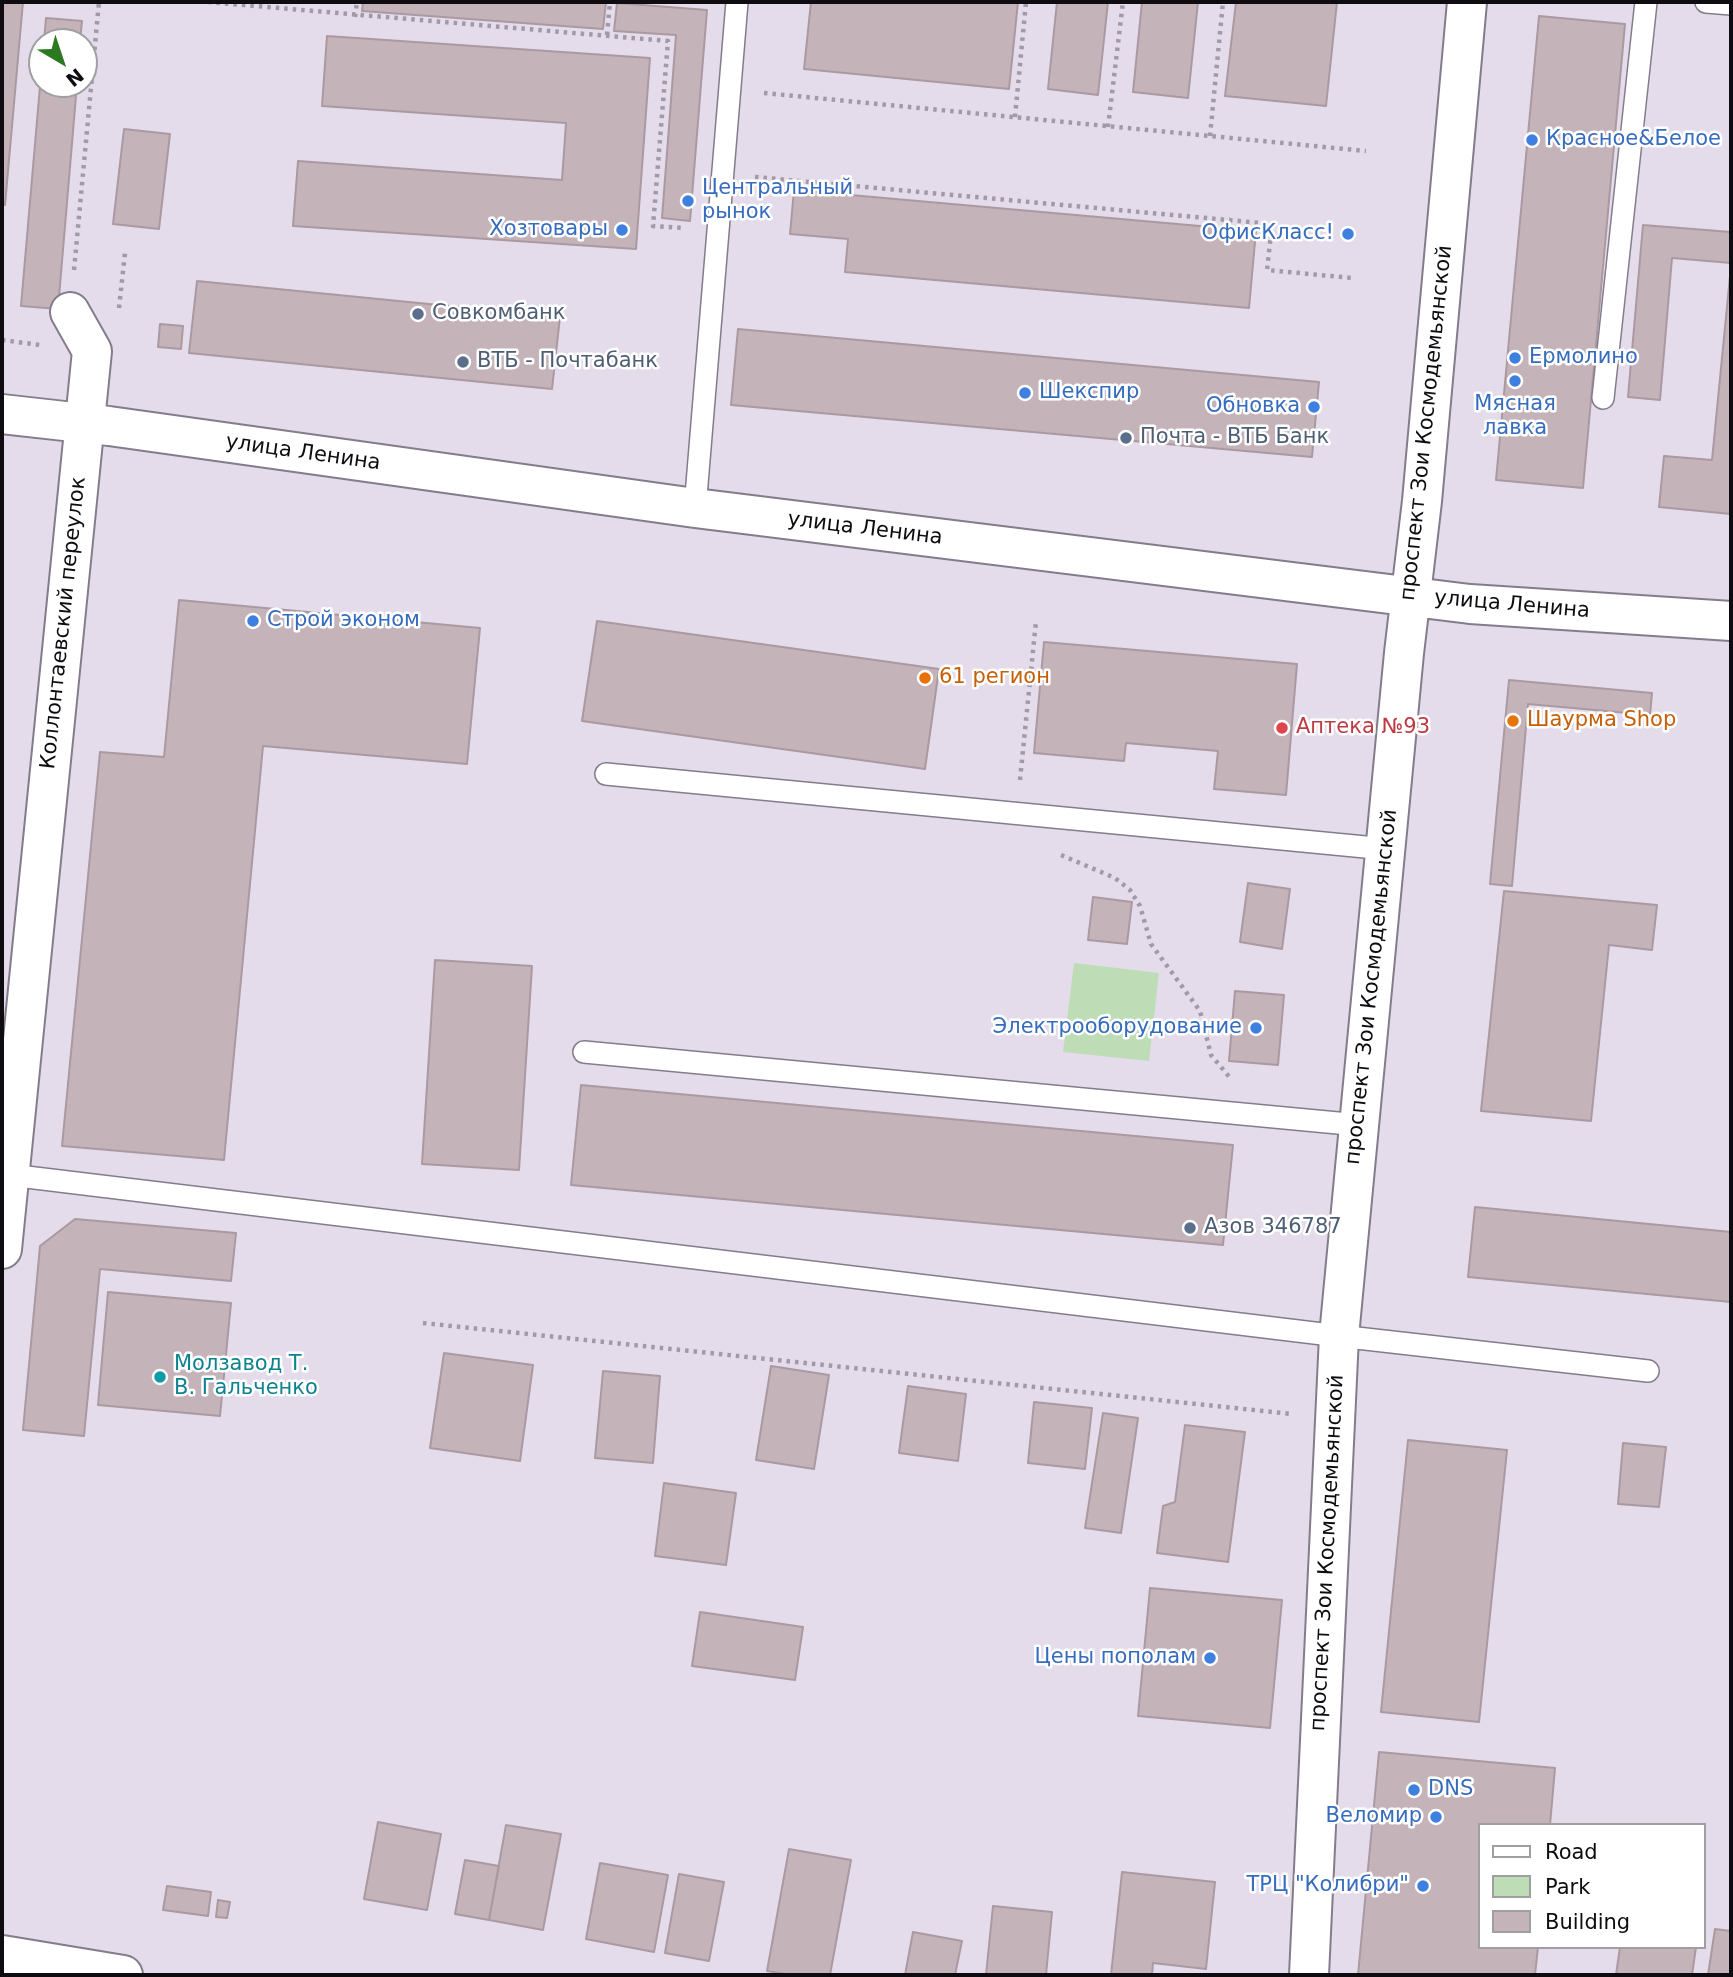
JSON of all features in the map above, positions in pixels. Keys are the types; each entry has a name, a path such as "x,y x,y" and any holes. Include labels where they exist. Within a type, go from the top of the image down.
{"street":[{"name":"проспект Зои Космодемьянской","path":"1308,1975 1339,1336 1410,596 1422,501 1466,2"},
{"name":"Коллонтаевский переулок","path":"2,1250 6,1174 92,351 70,312"},
{"name":"улица Ленина","path":"2,414 695,508 1470,604 1731,621"},
{"path":"2,1955 123,1975"}],"lane":[{"path":"695,508 737,2"},
{"path":"1603,398 1646,2"},
{"path":"1706,2 1731,4"},
{"path":"606,774 1385,849"},
{"path":"584,1052 1359,1125"},
{"path":"6,1174 1648,1371"}],"path":[{"path":"70,312 99,2"},
{"path":"208,2 355,17 668,41 653,226 718,231"},
{"path":"355,17 357,2"},
{"path":"607,35 611,2"},
{"path":"1015,117 1026,2"},
{"path":"1108,127 1122,2"},
{"path":"1210,136 1223,2"},
{"path":"730,90 1366,151"},
{"path":"723,175 1272,224 1267,270 1352,278"},
{"path":"1036,621 1019,790 1027,830 1053,851 1115,878 1130,890 1140,906 1151,944 1200,1011 1211,1055 1233,1082"},
{"path":"423,1323 1307,1415"}],"green space":[{"path":"1074,963 1159,973 1149,1061 1063,1052"}],"building":[{"path":"2,2 23,2 5,205 2,204"},
{"path":"363,2 606,2 603,29 362,11"},
{"path":"811,2 1018,2 1009,89 804,69"},
{"path":"1057,2 1108,2 1098,95 1048,89"},
{"path":"1142,2 1198,2 1188,98 1133,92"},
{"path":"1236,2 1337,2 1326,106 1225,96"},
{"path":"617,3 707,10 690,221 662,218 676,35 614,31"},
{"path":"1539,16 1625,24 1583,488 1496,480"},
{"path":"46,18 82,21 81,28 45,28"},
{"path":"327,36 650,58 636,249 293,226 298,161 562,180 566,123 322,106"},
{"path":"39,98 76,98 58,309 21,306"},
{"path":"124,129 170,134 159,229 113,224"},
{"path":"794,190 1256,231 1249,308 845,272 848,239 790,234"},
{"path":"1643,225 1731,232 1731,263 1672,258 1660,400 1628,397"},
{"path":"1730,276 1731,514 1659,507 1664,456 1712,460"},
{"path":"197,281 560,317 552,389 189,353"},
{"path":"160,324 183,326 181,349 158,347"},
{"name":"Шекспир","path":"738,329 1319,382 1312,457 731,405"},
{"path":"179,600 480,628 467,764 263,746 224,1160 62,1146 100,752 164,757"},
{"path":"597,621 939,669 925,769 582,721"},
{"path":"1044,642 1297,664 1286,795 1214,789 1218,751 1126,743 1124,761 1034,753"},
{"path":"1509,680 1652,693 1650,715 1528,704 1512,886 1490,884"},
{"path":"1248,883 1290,889 1282,949 1240,942"},
{"path":"1504,891 1657,905 1652,950 1609,945 1591,1121 1481,1111"},
{"path":"1093,897 1132,902 1127,944 1088,940"},
{"path":"435,960 532,966 519,1170 422,1164"},
{"name":"Электрооборудование","path":"1235,991 1284,995 1278,1065 1229,1061"},
{"path":"581,1085 1233,1145 1223,1245 571,1185"},
{"path":"1475,1207 1731,1232 1731,1302 1468,1277"},
{"path":"75,1219 236,1233 231,1281 100,1269 84,1436 23,1430 40,1246"},
{"path":"108,1292 231,1303 220,1416 98,1405"},
{"path":"444,1353 533,1365 520,1461 430,1448"},
{"path":"771,1366 829,1375 814,1469 756,1460"},
{"path":"603,1371 660,1376 653,1463 595,1458"},
{"path":"908,1386 966,1394 958,1461 899,1453"},
{"path":"1034,1402 1092,1408 1085,1469 1028,1463"},
{"path":"1103,1413 1138,1418 1121,1533 1085,1528"},
{"path":"1185,1425 1245,1432 1228,1562 1157,1553 1163,1506 1175,1502"},
{"path":"1408,1440 1507,1450 1479,1722 1381,1712"},
{"path":"1623,1443 1666,1447 1659,1507 1618,1504"},
{"path":"664,1483 736,1493 726,1565 655,1556"},
{"name":"Цены пополам","path":"1150,1588 1282,1600 1270,1728 1138,1716"},
{"path":"700,1612 803,1627 795,1680 692,1666"},
{"name":"ТРЦ \"Колибри\"","path":"1379,1752 1555,1768 1550,1823 1478,1823 1478,1949 1538,1949 1535,1975 1358,1975"},
{"path":"378,1822 441,1834 427,1910 364,1899"},
{"path":"506,1825 561,1834 543,1930 489,1920"},
{"path":"789,1849 851,1860 830,1975 791,1975 767,1971"},
{"path":"465,1860 499,1866 489,1920 455,1914"},
{"path":"600,1863 668,1875 654,1952 586,1939"},
{"path":"1122,1872 1215,1882 1206,1969 1153,1963 1152,1975 1111,1975"},
{"path":"679,1874 724,1882 709,1961 665,1953"},
{"path":"167,1886 211,1892 208,1916 163,1910"},
{"path":"218,1900 230,1902 227,1918 216,1917"},
{"path":"993,1906 1052,1912 1046,1975 986,1975"},
{"path":"1715,1929 1731,1931 1731,1975 1708,1975"},
{"path":"913,1932 962,1941 955,1975 905,1975"},
{"path":"1620,1949 1696,1949 1692,1975 1616,1975"}],"place":[{"name":"Красное&Белое","path":"1532,140"},
{"name":"Центральный рынок","path":"688,201"},
{"name":"Хозтовары","path":"622,230"},
{"name":"ОфисКласс!","path":"1348,234"},
{"name":"Совкомбанк","path":"418,314"},
{"name":"Ермолино","path":"1515,358"},
{"name":"ВТБ - Почтабанк","path":"463,362"},
{"name":"Мясная лавка","path":"1515,381"},
{"name":"Шекспир","path":"1025,393"},
{"name":"Обновка","path":"1314,407"},
{"name":"Почта - ВТБ Банк","path":"1126,438"},
{"name":"Строй эконом","path":"253,621"},
{"name":"61 регион","path":"925,678"},
{"name":"Шаурма Shop","path":"1513,721"},
{"name":"Аптека №93","path":"1282,728"},
{"name":"Электрооборудование","path":"1256,1028"},
{"name":"Азов 346787","path":"1190,1228"},
{"name":"Молзавод Т. В. Гальченко","path":"160,1377"},
{"name":"Цены пополам","path":"1210,1658"},
{"name":"DNS","path":"1414,1790"},
{"name":"Веломир","path":"1436,1817"},
{"name":"ТРЦ \"Колибри\"","path":"1423,1886"}]}
